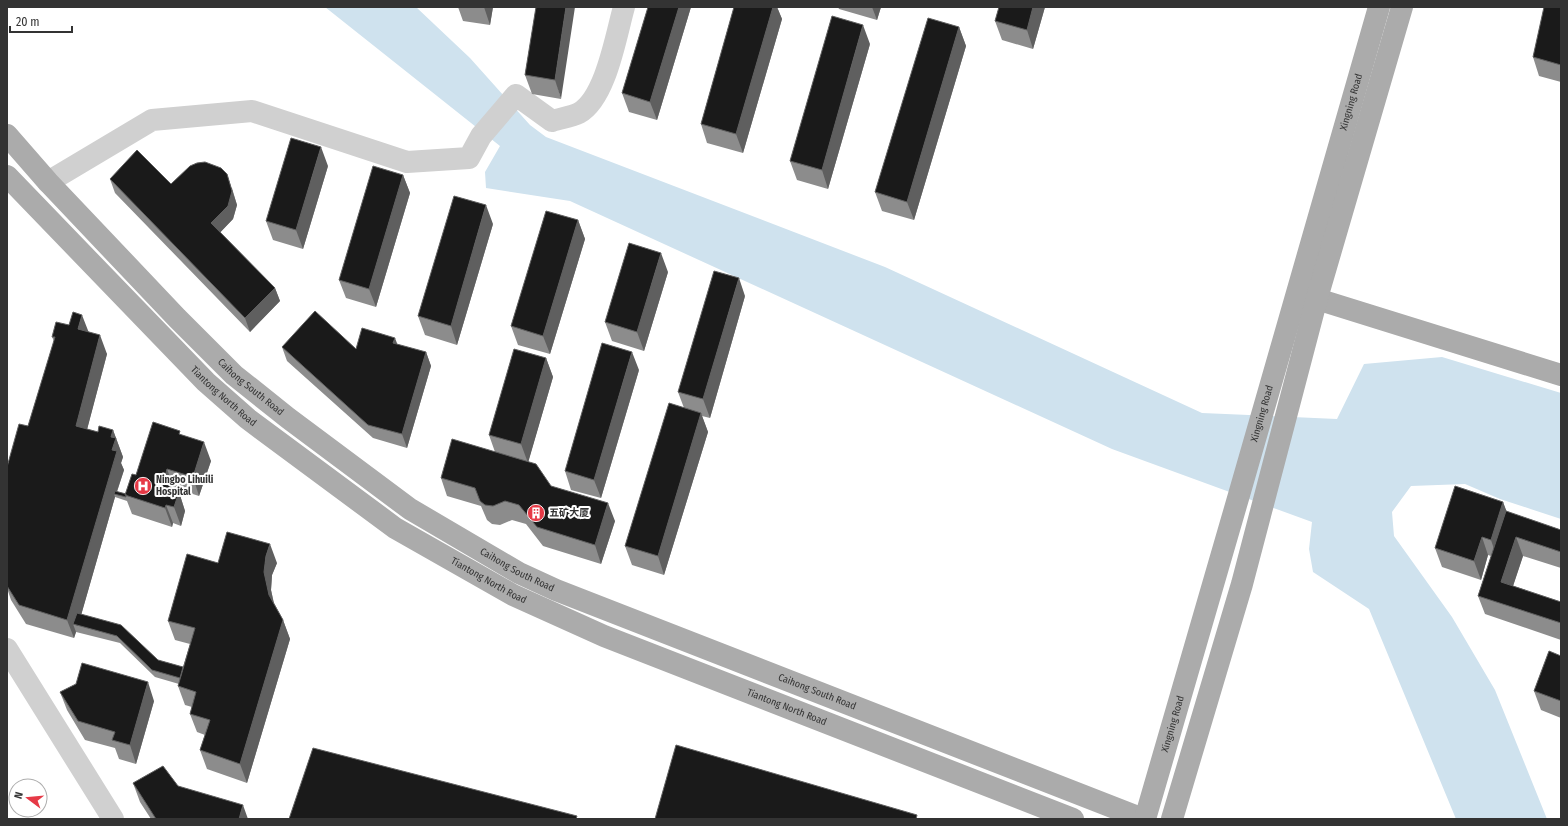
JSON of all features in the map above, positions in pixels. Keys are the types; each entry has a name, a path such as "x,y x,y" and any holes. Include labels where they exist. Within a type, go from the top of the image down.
{"main road":[{"name":"Xingning Road","path":"1144,819 1217,578 1295,292 1379,7"},
{"path":"1172,819 1242,584 1317,298 1402,7"},
{"name":"Caihong South Road","path":"7,135 48,182 177,318 234,375 288,418 410,508 519,573 564,593 1144,819"},
{"name":"Tiantong North Road","path":"7,176 206,382 248,419 395,528 513,595 604,636 1074,819"},
{"path":"1295,292 1561,374"}],"street":[{"path":"48,182 152,120 252,111 407,162 469,158 481,136 516,95 552,121 580,112 595,96 608,68 624,7"},
{"path":"7,649 113,819"}],"water":[{"path":"325,7 416,7 470,58 530,125 546,137 885,267 1202,413 1337,419 1364,364 1442,357 1561,393 1561,519 1500,499 1465,484 1411,486 1392,512 1394,536 1452,617 1495,690 1547,819 1456,819 1369,609 1313,572 1309,549 1312,522 1112,449 570,201 486,188 485,172 500,146"}],"building":[{"path":"536,7 566,7 555,80 525,75"},
{"path":"648,7 679,7 650,102 622,93"},
{"path":"734,7 773,7 736,134 701,124"},
{"path":"999,7 1033,7 1027,30 995,21"},
{"path":"1544,7 1561,7 1561,65 1533,57"},
{"path":"832,16 863,25 822,170 790,161"},
{"path":"928,18 959,27 907,202 875,192"},
{"path":"291,138 321,147 296,230 266,221"},
{"path":"137,150 171,184 190,166 197,163 205,162 221,168 227,174 232,191 228,206 211,223 275,288 245,318 110,179"},
{"path":"373,166 403,175 369,289 339,280"},
{"path":"454,196 486,205 451,326 418,316"},
{"path":"546,211 578,220 543,336 511,326"},
{"path":"629,243 661,253 637,332 605,322"},
{"path":"714,271 739,278 703,399 678,392"},
{"path":"315,311 356,349 362,328 395,338 393,343 426,352 402,434 368,425 282,347"},
{"path":"73,312 82,315 78,329 100,335 76,426 98,432 99,426 113,430 111,437 116,438 112,450 117,451 67,620 19,605 7,586 7,467 19,424 28,426 55,337 52,337 56,322 69,325"},
{"path":"602,343 632,352 594,480 565,471"},
{"path":"514,349 546,358 521,444 489,435"},
{"path":"669,403 701,413 658,556 625,546"},
{"path":"153,422 180,431 179,434 204,442 193,477 167,469 163,484 172,486 171,490 179,492 174,507 166,505 165,508 125,495 132,474 136,475"},
{"name":"五矿大厦","path":"452,439 536,464 551,486 608,503 595,545 537,527 519,505 505,501 493,506 485,505 480,501 475,488 441,478"},
{"path":"1455,486 1503,502 1491,540 1482,537 1474,561 1435,548"},
{"path":"115,491 126,494 126,497 114,494"},
{"path":"1506,511 1561,530 1561,552 1516,537 1501,582 1561,602 1561,623 1478,596"},
{"path":"227,532 270,544 266,556 264,572 269,595 283,620 240,764 200,750 210,720 190,714 196,692 178,686 195,628 168,621 187,554 218,563"},
{"path":"77,613 121,625 158,660 183,667 180,678 152,670 117,636 73,624"},
{"path":"1549,651 1561,656 1561,701 1534,691"},
{"path":"82,663 148,682 130,745 112,740 115,732 78,721 60,692 76,684"},
{"path":"676,745 917,815 916,819 655,819"},
{"path":"313,748 577,816 576,819 289,819"},
{"path":"163,766 178,786 243,805 239,819 156,819 133,783"}],"place":[{"name":"Ningbo Lihuili Hospital","path":"143,486"},
{"name":"五矿大厦","path":"536,513"}]}
